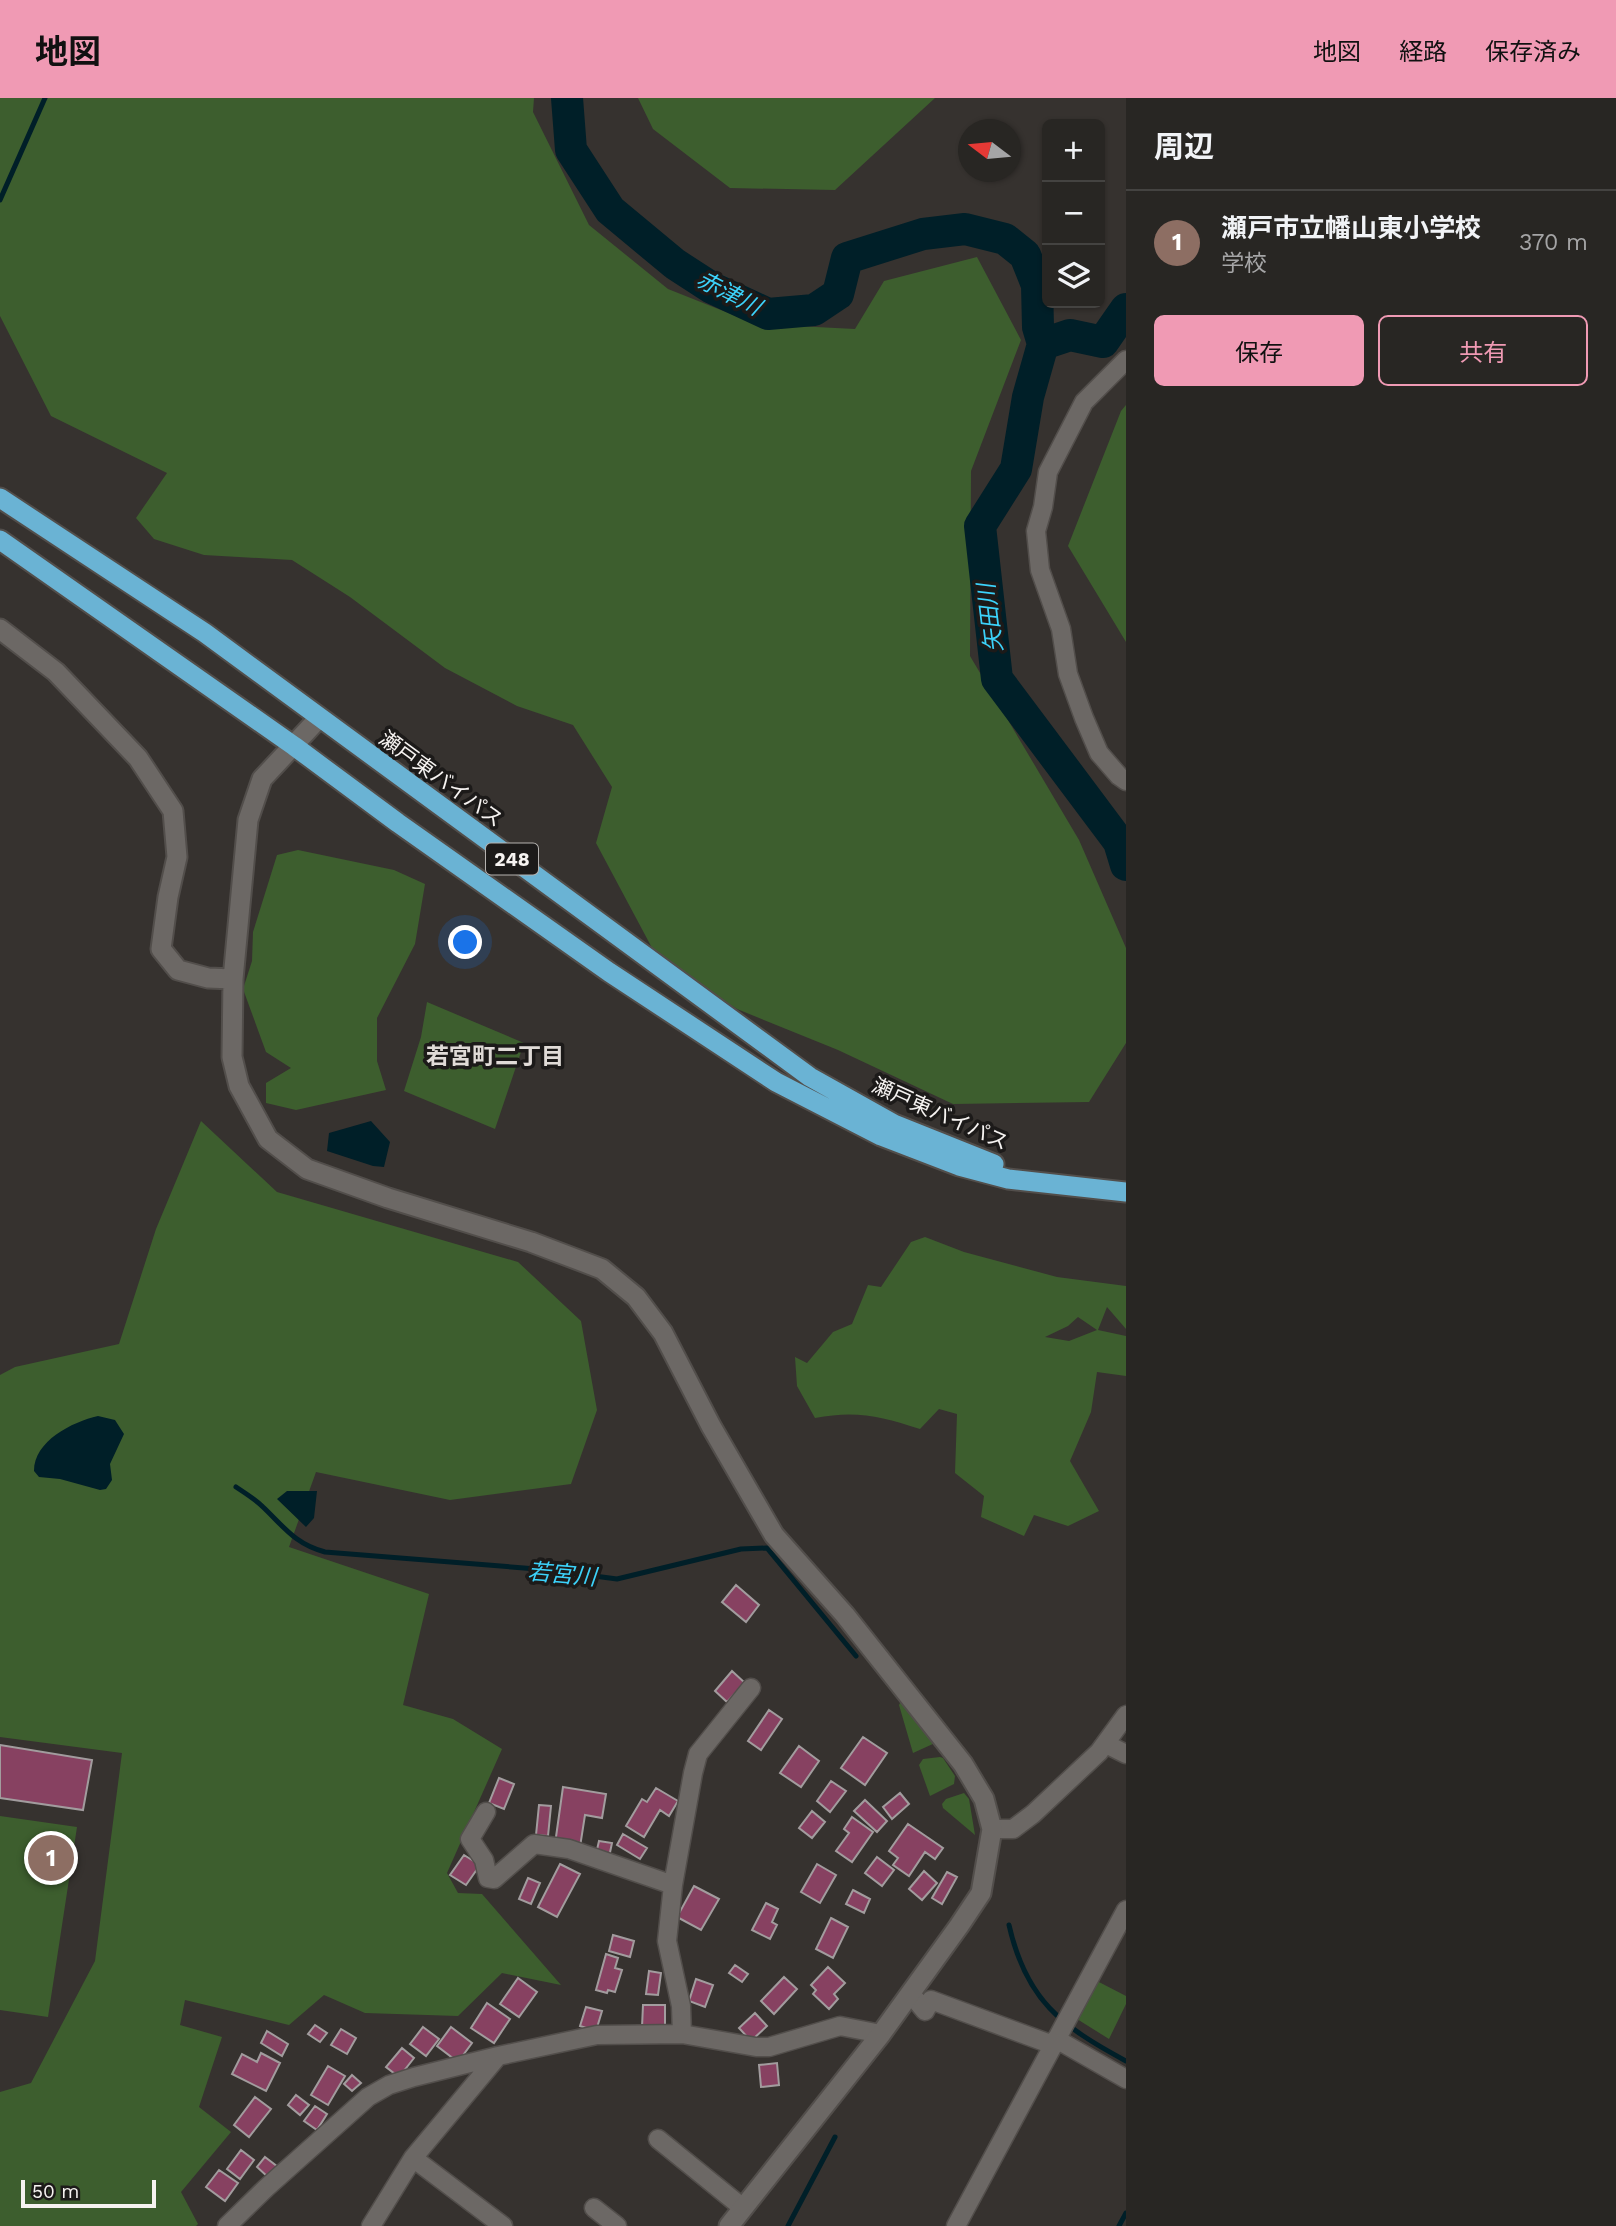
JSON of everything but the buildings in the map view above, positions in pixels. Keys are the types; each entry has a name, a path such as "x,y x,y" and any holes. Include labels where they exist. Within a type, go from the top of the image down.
{"highway":[{"name":"瀬戸東バイパス","path":"0,498 205,633 810,1077 894,1124 1044,1182"},
{"name":"瀬戸東バイパス","path":"0,540 609,972 776,1082 881,1136 959,1166 1008,1178 1126,1192"}],"street":[{"path":"1126,360 1084,402 1048,472 1043,507 1035,531 1040,570 1061,629 1068,674 1084,718 1099,753 1126,781"},
{"path":"0,629 56,672 138,758 173,811 177,857 161,949 178,970 208,978 233,979"},
{"path":"319,718 262,779 248,820 233,979 232,1057 239,1086 268,1139 307,1169 388,1198 531,1242 602,1269 636,1297 663,1333 710,1426 774,1535 845,1615 963,1764 984,1799 992,1829 981,1893 881,2034 729,2226"},
{"path":"682,2034 681,2006 667,1941 673,1885 698,1754 751,1688"},
{"path":"992,1829 1013,1829 1033,1814 1106,1744 1126,1716"},
{"path":"1106,1744 1126,1754"},
{"path":"486,1812 470,1839 484,1860 488,1878 494,1879 534,1844 569,1849 673,1885"},
{"path":"956,2226 1126,1910"},
{"path":"911,1994 925,2011 931,2000 1060,2033 1126,2079"},
{"path":"227,2226 368,2098 389,2085 498,2056 597,2035 682,2034 769,2047 840,2026 881,2034"},
{"path":"371,2226 413,2158 498,2056"},
{"path":"658,2139 743,2208"},
{"path":"413,2158 503,2226"},
{"path":"594,2208 617,2226"}],"green space":[{"path":"0,98 534,98 533,112 589,225 668,289 756,324 855,329 884,281 977,257 1021,340 971,471 970,656 1079,840 1126,948 1126,1043 1089,1102 953,1104 838,1050 737,1009 659,961 596,843 612,787 573,725 517,706 445,668 350,597 292,560 204,555 154,539 136,518 167,473 51,416 0,316"},
{"path":"638,98 935,98 835,190 730,188 653,129"},
{"path":"1126,405 1126,642 1068,546 1121,411"},
{"path":"298,850 394,870 425,884 415,944 377,1018 377,1061 386,1090 296,1110 266,1103 266,1083 291,1068 266,1052 243,989 252,961 253,932 277,855"},
{"path":"427,1002 524,1043 495,1129 404,1091 421,1037"},
{"path":"201,1121 277,1192 518,1262 581,1321 597,1410 571,1484 450,1500 316,1472 289,1547 429,1594 403,1705 453,1719 502,1749 447,1873 458,1893 482,1894 561,1985 502,1973 458,2016 365,2013 324,1995 289,2025 185,2000 180,2025 222,2037 199,2107 231,2132 181,2192 198,2224 0,2226 0,2092 31,2083 95,1961 122,1753 0,1737 0,1375 15,1367 119,1344 156,1229"},
{"path":"925,1237 964,1252 1057,1277 1126,1286 1126,1329 1107,1307 1098,1330 1126,1336 1126,1376 1097,1372 1091,1412 1070,1461 1099,1511 1068,1526 1034,1515 1024,1536 981,1517 984,1496 955,1473 957,1414 939,1409 920,1429 868,1416 815,1418 797,1386 795,1357 807,1363 833,1332 852,1324 868,1285 881,1287 911,1242","holes":["1078,1317 1097,1330 1069,1341 1045,1337 1068,1326"]},
{"path":"901,1701 935,1743 913,1753 899,1705"},
{"path":"940,1757 955,1776 954,1784 930,1796 919,1765 923,1759"},
{"path":"964,1793 969,1799 975,1835 943,1808 942,1804 946,1799"},
{"path":"0,1816 77,1827 48,2017 0,2010"},
{"path":"1097,1981 1126,1996 1126,2004 1109,2039 1077,2019"}],"water":[{"path":"371,1121 390,1142 384,1167 327,1151 329,1133"},
{"path":"98,1416 115,1420 124,1434 110,1464 112,1480 106,1489 39,1477 34,1471 36,1460 47,1442 66,1428"},
{"path":"287,1491 317,1491 314,1518 306,1527 277,1499"}],"waterway":[{"path":"0,200 45,98"},
{"name":"赤津川","path":"567,98 571,150 610,210 675,264 712,288 768,314 814,310 838,294 847,258 923,234 965,229 1005,239 1025,255 1037,285 1038,327 1043,344 1028,397 1016,469 980,526 997,679 1119,842 1126,865"},
{"path":"1043,344 1070,335 1103,342 1126,309"},
{"name":"若宮川","path":"236,1487 260,1504 298,1540 325,1552 549,1570 617,1579 741,1549 767,1548 856,1656"},
{"name":"若宮川","path":"1009,1925 1016,1951 1036,1992 1050,2008 1083,2036 1126,2061"},
{"path":"788,2226 835,2137"},
{"path":"1119,2226 1126,2213"}],"place":[{"name":"瀬戸市立幡山東小学校","path":"51,1858"}],"district":[{"name":"若宮町二丁目","path":"495,1056"}],"water label":[{"name":"矢田川","path":"990,618"}]}
